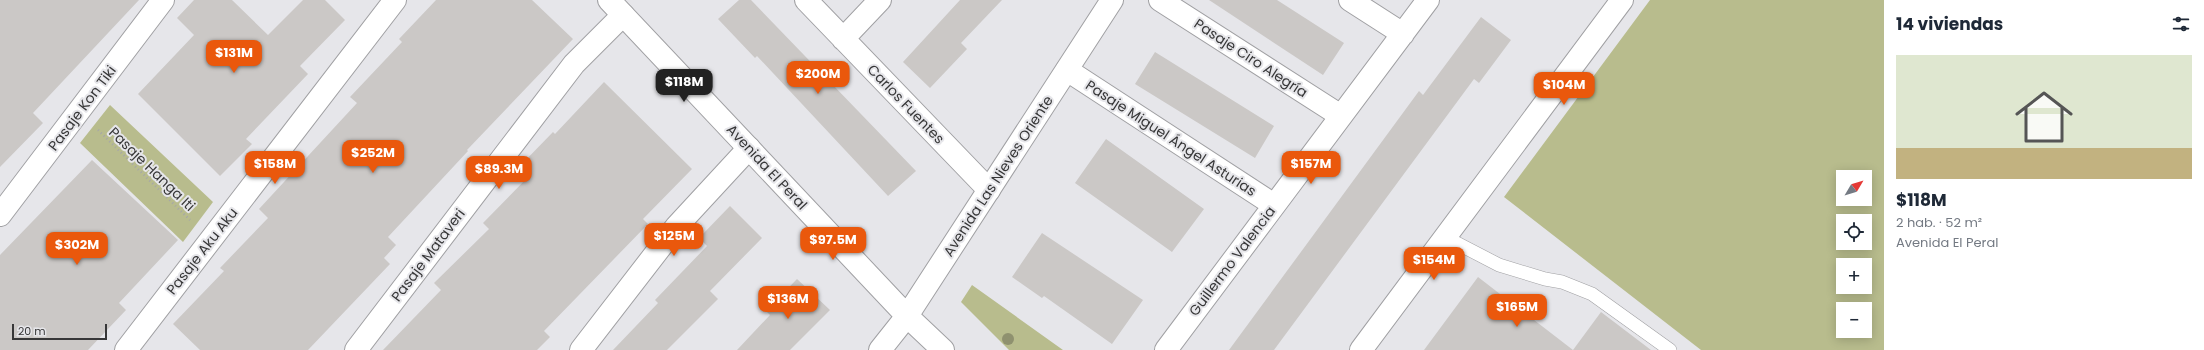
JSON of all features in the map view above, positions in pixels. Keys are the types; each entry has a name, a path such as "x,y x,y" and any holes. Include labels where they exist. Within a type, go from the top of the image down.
{"street":[{"name":"Pasaje Kon Tiki","path":"0,215 163,0"},
{"name":"Pasaje Aku Aku","path":"126,350 395,0"},
{"name":"Carlos Fuentes","path":"806,0 989,190"},
{"path":"843,39 880,0"},
{"name":"Avenida Las Nieves Oriente","path":"880,350 907,316 1112,0"},
{"name":"Pasaje Ciro Alegría","path":"1160,0 1341,116"},
{"path":"1350,0 1403,34"},
{"name":"Guillermo Valencia","path":"1166,350 1428,0"},
{"path":"1361,350 1622,0"},
{"name":"Avenida El Peral","path":"616,7 907,316 943,350"},
{"name":"Pasaje Mataveri","path":"356,350 616,7"},
{"name":"Pasaje Miguel Ángel Asturias","path":"1067,70 1274,205"},
{"path":"582,350 676,227 749,148"}],"lane":[{"path":"1445,237 1499,265 1545,279 1562,282 1592,294 1670,350"}],"path":[{"name":"Pasaje Hanga Iti","path":"79,111 211,240"}],"green space":[{"path":"1650,0 1884,0 1884,350 1701,350 1504,197"},
{"path":"110,105 213,202 183,242 80,143"},
{"path":"972,285 1063,350 1009,350 961,302"}],"building":[{"path":"0,0 139,0 33,113 43,123 0,167"},
{"path":"194,0 232,0 268,35 303,0 325,0 345,20 300,66 308,74 246,139 252,144 220,176 138,94 194,35 177,18"},
{"path":"436,0 532,0 573,39 467,150 468,151 388,237 396,245 384,258 390,264 308,350 200,350 173,324 224,271 220,268 268,218 259,209 357,103 350,97 402,42 399,39"},
{"path":"739,0 751,0 916,171 888,196 757,56 755,58 718,19"},
{"path":"960,0 1002,0 961,43 967,49 930,88 903,62"},
{"path":"1209,0 1277,0 1344,43 1323,75"},
{"path":"1481,17 1511,40 1479,83 1474,79 1274,350 1229,350 1419,91 1423,95"},
{"path":"1155,52 1274,126 1255,158 1135,84"},
{"path":"604,82 692,169 643,219 648,224 544,331 550,337 537,350 383,350 441,290 434,283 489,229 483,223 527,178 517,169 553,132 555,134"},
{"path":"1106,139 1204,209 1172,252 1075,183"},
{"path":"92,160 178,240 119,303 126,310 88,350 0,350 0,255"},
{"path":"730,206 762,238 710,291 718,299 667,350 613,350 658,303 655,300 707,246 699,238"},
{"path":"1042,233 1143,300 1112,344 1044,296 1042,298 1012,277"},
{"path":"1478,277 1573,350 1424,350"},
{"path":"797,279 830,310 790,350 737,350 770,315 766,311"},
{"path":"1601,312 1651,350 1573,350"}]}
